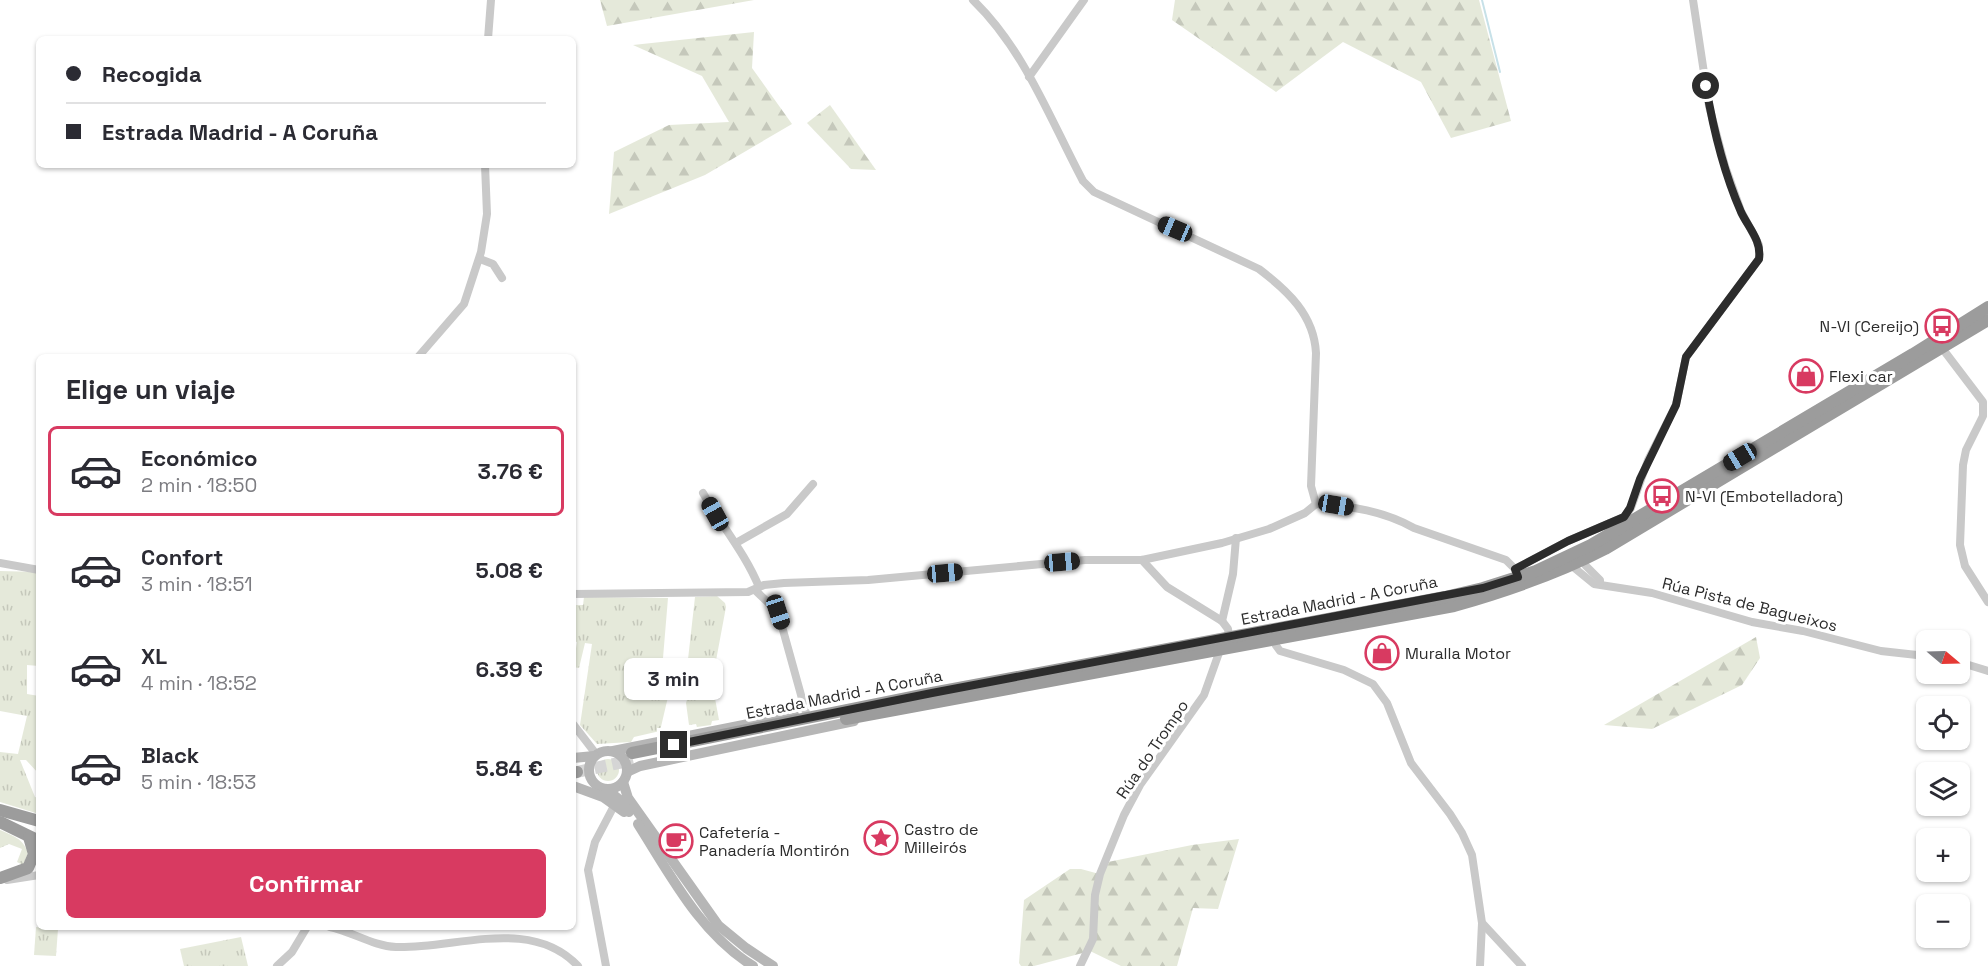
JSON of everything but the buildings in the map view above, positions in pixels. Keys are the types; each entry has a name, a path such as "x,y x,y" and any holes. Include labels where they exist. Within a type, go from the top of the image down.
{"highway":[{"name":"Estrada Madrid - A Coruña","path":"632,757 761,733 1229,637 1444,597 1591,545 1628,518 1988,307"},
{"name":"Estrada Madrid - A Coruña","path":"903,704 1220,650 1454,606 1513,590 1572,566 1616,543 1988,320"},
{"path":"1961,336 1988,330"},
{"path":"0,810 36,820"},
{"path":"0,821 36,836 34,854 28,868 0,880"}],"main road":[{"path":"576,768 595,755 806,713 903,704"},
{"path":"606,789 612,789 640,766 743,746 903,704"},
{"path":"613,751 625,761 628,798 707,911 746,948 773,966"},
{"path":"592,782 588,769 595,755"},
{"path":"576,770 621,801 691,907 714,936 753,966"},
{"path":"576,787 615,804 638,824"}],"street":[{"path":"488,36 491,0"},
{"path":"974,0 990,16 1012,47 1083,181 1094,192 1259,269 1276,281 1308,319 1315,332 1316,352 1311,486 1316,504"},
{"path":"1029,77 1084,0"},
{"path":"576,594 757,589 1085,560 1142,560 1222,543 1269,529 1305,513 1316,504 1374,511 1506,560 1516,573 1562,547 1628,518 1648,460 1676,405 1686,357 1756,264 1760,254 1757,240 1741,212 1725,166 1709,106 1694,0"},
{"path":"421,354 464,304 480,259 487,214 485,168"},
{"path":"480,259 493,264 502,278"},
{"path":"1942,348 1983,402 1983,416 1966,450 1963,465 1960,545 1965,566 1988,602"},
{"path":"736,543 787,514 813,484"},
{"path":"703,493 727,534 736,543 757,589 778,612 806,713"},
{"path":"1222,621 1233,574 1236,538"},
{"path":"1142,560 1167,586 1222,621 1228,628 1229,637"},
{"path":"0,563 36,569"},
{"name":"Rúa Pista de Bagueixos","path":"1572,566 1590,582 1652,593 1752,622 1803,631 1881,651 1916,655"},
{"path":"1586,566 1600,580 1600,584"},
{"path":"1272,640 1280,651 1344,670 1372,684 1387,703 1411,763 1462,833 1472,855 1482,923 1480,966"},
{"name":"Rúa do Trompo","path":"1080,966 1093,939 1095,894 1100,874 1124,816 1140,785 1204,695 1220,650"},
{"path":"1970,665 1988,671"},
{"path":"576,728 595,755"},
{"path":"606,966 588,870 595,842 615,804"},
{"path":"0,880 36,875"},
{"path":"1482,923 1522,966"},
{"path":"278,966 292,952 305,930"},
{"path":"340,930 394,947 420,947 490,937 539,943 562,952 578,966"}],"green space":[{"path":"600,0 754,0 607,26"},
{"path":"1175,0 1479,0 1511,121 1451,138 1421,82 1343,42 1276,92 1172,20"},
{"path":"754,32 752,68 792,124 705,175 609,214 614,152 669,125 729,122 702,76 633,45"},
{"path":"830,105 876,170 851,169 807,123"},
{"path":"0,571 36,572 36,666 27,665 27,694 36,696 36,771 26,760 20,760 36,797 36,813 0,802 0,752 18,754 27,716 0,711"},
{"path":"717,596 726,607 712,682 719,720 712,721 711,725 697,727 696,724 689,725 686,703 691,687 685,686 695,597"},
{"path":"584,597 668,598 661,682 671,684 660,731 634,737 631,742 597,744 580,725 592,644 585,643 579,668 576,668 576,605 583,605"},
{"path":"1756,637 1760,658 1742,685 1652,729 1604,725"},
{"path":"608,759 616,762 619,770 616,778 608,781 600,778 597,770 600,762"},
{"path":"0,830 17,838 23,844 28,853 23,865 17,862 22,849 9,844 0,848"},
{"path":"1239,839 1218,909 1193,908 1177,966 1121,966 1090,951 1034,966 1021,966 1019,963 1024,900 1070,869 1081,869 1103,875 1108,862 1192,845"},
{"path":"36,927 36,930 58,930 56,956 34,955"},
{"path":"241,937 248,966 184,966 180,949"}],"waterway":[{"path":"1482,0 1500,72"}],"tunnel":[{"path":"577,772 633,760"}],"place":[{"name":"N-VI (Cereijo)","path":"1942,326"},
{"name":"Flexi car","path":"1806,376"},
{"name":"N-VI (Embotelladora)","path":"1662,496"},
{"name":"Muralla Motor","path":"1382,653"},
{"name":"Castro de Milleirós","path":"881,838"},
{"name":"Cafetería - Panadería Montirón","path":"676,841"}],"route":[{"path":"674,745 932,693 1483,588 1518,577 1515,569 1568,541 1624,517 1630,508 1648,460 1676,405 1686,357 1759,259 1760,250 1757,240 1741,212 1725,166 1706,86"}]}
